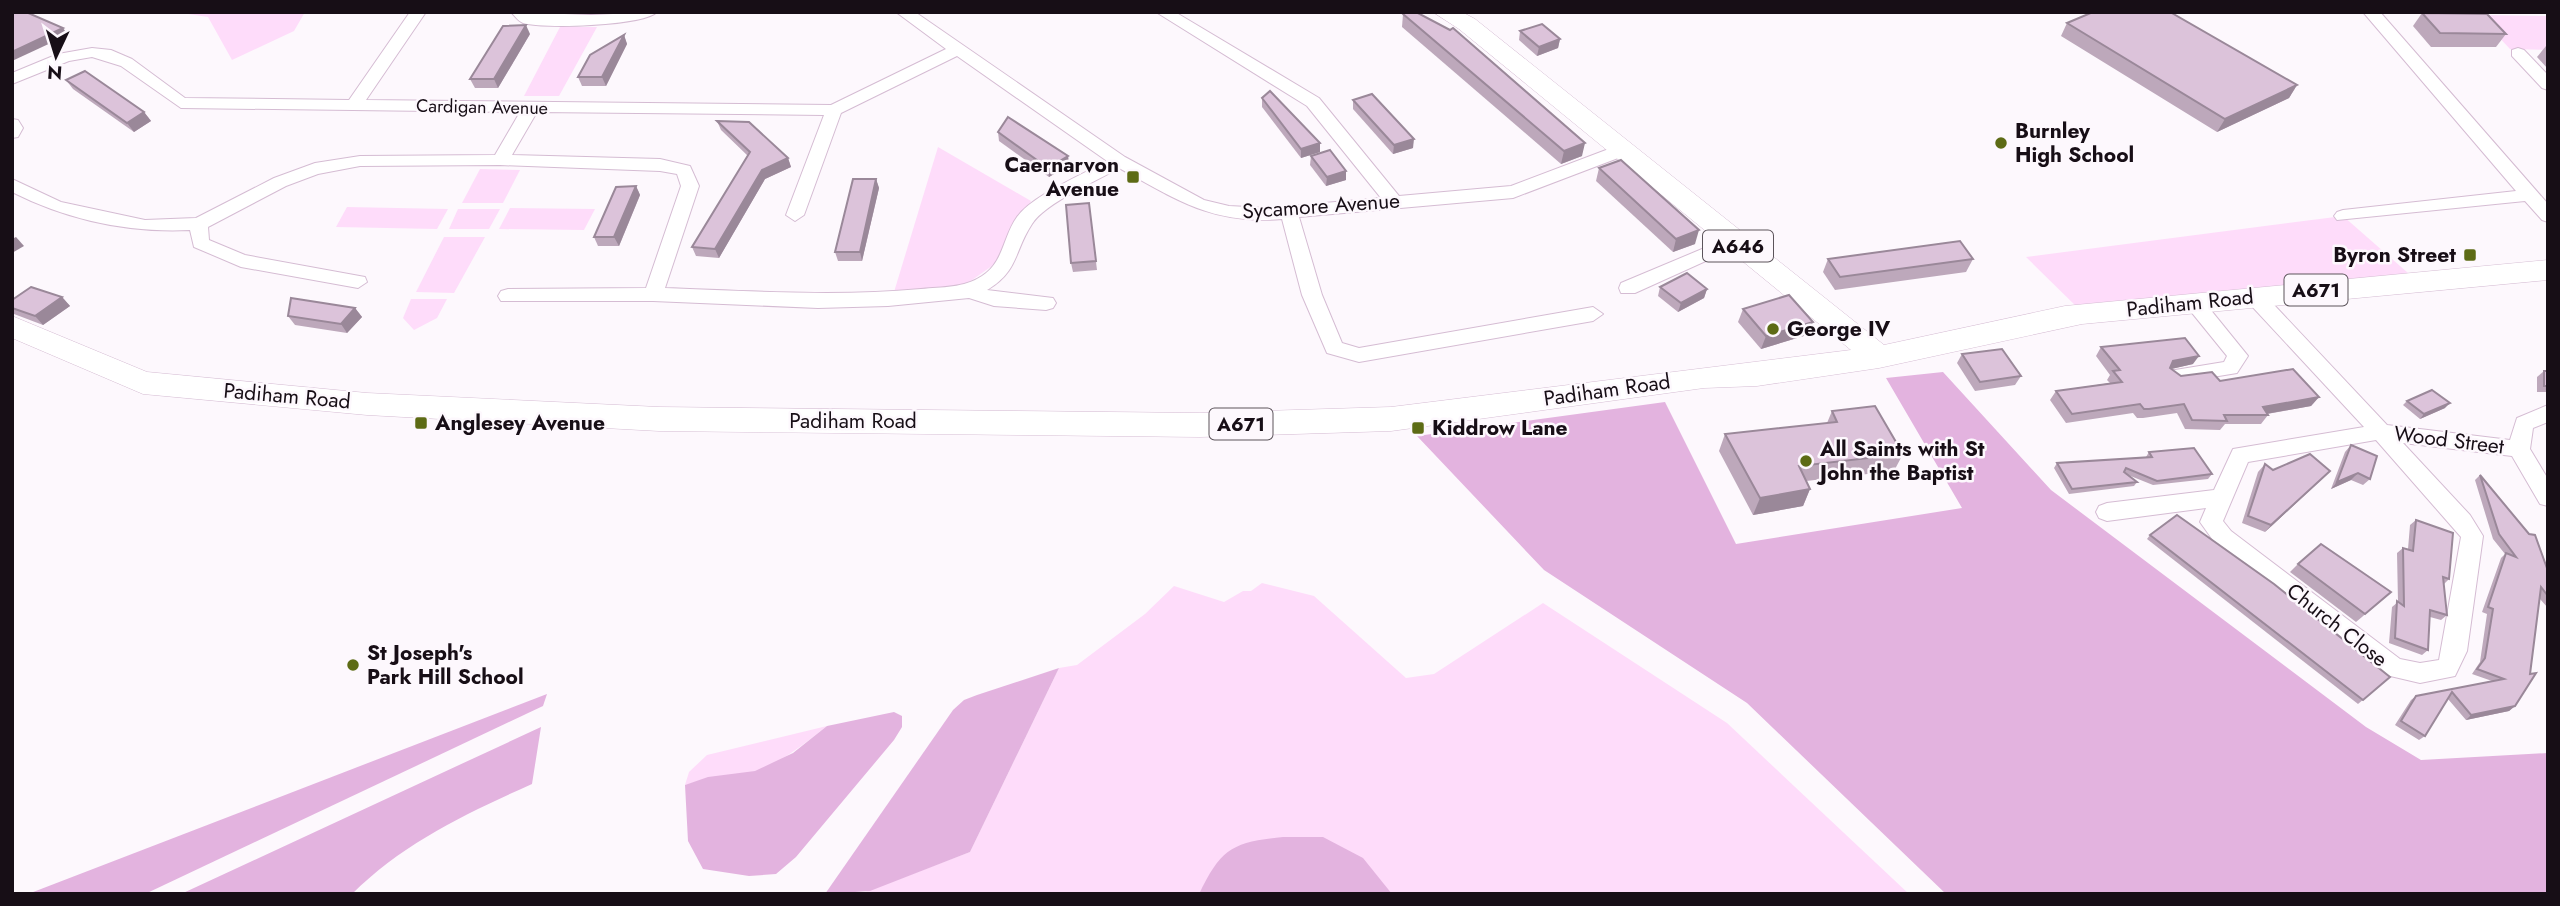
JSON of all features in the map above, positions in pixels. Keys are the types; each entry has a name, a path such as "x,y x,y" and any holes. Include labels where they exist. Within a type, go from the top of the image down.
{"main road":[{"name":"A646","path":"1444,12 1466,24 1733,242 1868,348"},
{"name":"Padiham Road","path":"12,326 143,383 367,404 659,419 1200,425 1304,423 1391,419 1704,377 1757,376 1868,348 2084,314 2548,270"}],"street":[{"path":"354,105 418,12"},
{"path":"519,12 526,19 622,19 643,17 649,12"},
{"name":"Sycamore Avenue","path":"904,12 1119,161 1198,204 1229,212 1289,212 1513,192 1620,150"},
{"path":"1164,12 1313,102 1394,202"},
{"path":"2371,12 2548,216"},
{"name":"Cardigan Avenue","path":"12,79 50,61 83,54 106,54 119,58 181,103 834,110 958,49"},
{"path":"2518,53 2548,85"},
{"path":"500,160 531,107"},
{"path":"795,215 834,110"},
{"path":"12,124 15,128 12,134"},
{"path":"12,185 56,207 145,226 199,224 280,182 315,169 360,161 500,160 660,165 684,170 690,186 653,293"},
{"path":"970,291 991,279 1005,265 1024,220 1037,208 1119,161"},
{"path":"2343,216 2529,195"},
{"path":"1289,212 1312,295 1334,348 1359,355 1593,314"},
{"path":"199,224 200,243 241,261 358,282"},
{"path":"1628,288 1733,242"},
{"path":"508,296 653,293 818,301 888,299 970,291 994,299 1046,303"},
{"name":"Church Close","path":"2254,296 2380,432 2472,536 2455,651 2446,669 2420,673 2394,668 2223,537 2210,523 2240,455 2380,432"},
{"path":"2176,376 2230,368 2238,356 2210,317 2194,303"},
{"path":"2548,412 2524,424 2519,449 2548,498"},
{"name":"Wood Street","path":"2380,432 2519,449"},
{"path":"2107,512 2222,497"}],"shaded area":[{"path":"175,12 305,12 294,31 232,60 208,17"},
{"path":"2478,15 2548,16 2548,50 2510,49"},
{"path":"560,27 597,27 559,96 524,96"},
{"path":"938,147 1031,201 999,261 965,285 894,292"},
{"path":"480,169 520,170 503,203 462,203"},
{"path":"347,207 448,209 437,229 336,227"},
{"path":"510,208 595,209 584,230 499,229"},
{"path":"458,209 500,209 489,229 449,229"},
{"path":"2343,216 2416,280 2084,314 2026,257"},
{"path":"444,237 485,237 454,293 416,292"},
{"path":"411,299 447,299 437,318 414,330 403,318"},
{"path":"1943,372 2051,490 2366,727 2421,760 2548,753 2548,894 1946,894 1747,703 1544,570 1417,436 1665,402 1736,544 1962,508 1886,378"},
{"path":"1262,583 1314,596 1406,678 1434,674 1543,603 1727,723 1909,894 860,894 970,852 1059,668 1077,665 1145,614 1174,586 1224,602 1243,591 1251,591"},
{"path":"1059,668 970,852 870,891 825,894 953,710 964,700"},
{"path":"547,694 543,706 145,894 28,894"},
{"path":"894,712 902,716 902,727 894,740 796,857 776,874 749,876 703,869 688,841 685,785 708,777 755,771 793,753 827,726"},
{"path":"827,726 793,752 766,767 685,785 689,772 707,755"},
{"path":"541,727 532,784 460,818 414,844 392,859 352,894 181,894"},
{"path":"1283,837 1323,837 1363,858 1392,894 1199,894 1214,866 1230,850 1252,842"}],"building":[{"path":"12,12 26,12 63,28 12,52"},
{"path":"1416,12 1450,30 1453,28 1585,143 1564,151 1403,14"},
{"path":"2093,12 2170,12 2297,85 2225,119 2067,23"},
{"path":"2422,13 2487,14 2506,34 2440,33"},
{"path":"1542,24 1560,39 1539,47 1520,31"},
{"path":"526,25 494,79 470,79 503,26"},
{"path":"624,35 602,77 578,77 590,55"},
{"path":"85,71 144,112 127,123 66,80"},
{"path":"1270,91 1320,143 1301,149 1262,98"},
{"path":"1372,94 1414,139 1394,145 1353,100"},
{"path":"1008,117 1068,156 1048,168 998,132"},
{"path":"717,121 749,122 788,158 762,170 715,249 692,247 750,152"},
{"path":"1330,150 1346,171 1327,177 1311,156"},
{"path":"1621,160 1699,230 1676,239 1599,168"},
{"path":"853,179 876,179 860,252 835,252"},
{"path":"636,186 614,237 594,237 616,187"},
{"path":"1089,203 1096,261 1071,263 1066,205"},
{"path":"1960,241 1973,259 1840,277 1828,259"},
{"path":"1687,273 1707,289 1681,303 1660,287"},
{"path":"31,287 62,297 35,316 12,308 12,300"},
{"path":"1789,295 1813,322 1766,336 1743,309"},
{"path":"291,298 355,308 341,324 288,316"},
{"path":"2185,338 2199,356 2173,361 2170,368 2181,376 2212,372 2220,381 2293,369 2319,397 2263,407 2268,415 2224,415 2227,421 2192,420 2184,404 2144,409 2140,404 2072,414 2056,391 2122,382 2113,371 2120,370 2101,347"},
{"path":"2002,349 2021,376 1980,382 1962,354"},
{"path":"2544,371 2548,371 2548,386 2544,386"},
{"path":"2432,390 2450,403 2424,414 2407,401"},
{"name":"All Saints with St John the Baptist","path":"1875,406 1903,454 1799,466 1810,489 1760,498 1725,434 1837,422 1832,411"},
{"path":"2351,445 2377,456 2370,479 2358,473 2337,482"},
{"path":"2194,448 2212,474 2157,481 2126,468 2124,472 2137,482 2072,489 2057,463 2152,457 2149,452"},
{"path":"2310,454 2330,471 2271,525 2248,516 2265,464 2273,470"},
{"path":"2480,475 2529,534 2535,535 2548,571 2548,596 2541,587 2530,674 2536,673 2515,706 2471,715 2452,692 2425,736 2401,721 2416,696 2504,679 2477,669 2485,658 2493,609 2488,607 2506,553 2516,557 2499,534"},
{"path":"2177,515 2274,584 2390,677 2363,700 2150,535"},
{"path":"2416,520 2453,533 2449,579 2443,577 2447,615 2430,610 2428,650 2395,638 2397,601 2404,606 2403,548 2413,551"},
{"path":"2321,544 2391,592 2365,614 2298,564"}],"place":[{"name":"Burnley High School","path":"2001,143"},
{"name":"Caernarvon Avenue","path":"1133,177"},
{"name":"Byron Street","path":"2470,255"},
{"name":"George IV","path":"1773,329"},
{"name":"Anglesey Avenue","path":"421,423"},
{"name":"Kiddrow Lane","path":"1418,428"},
{"name":"All Saints with St John the Baptist","path":"1806,461"},
{"name":"St Joseph's Park Hill School","path":"353,665"}]}
